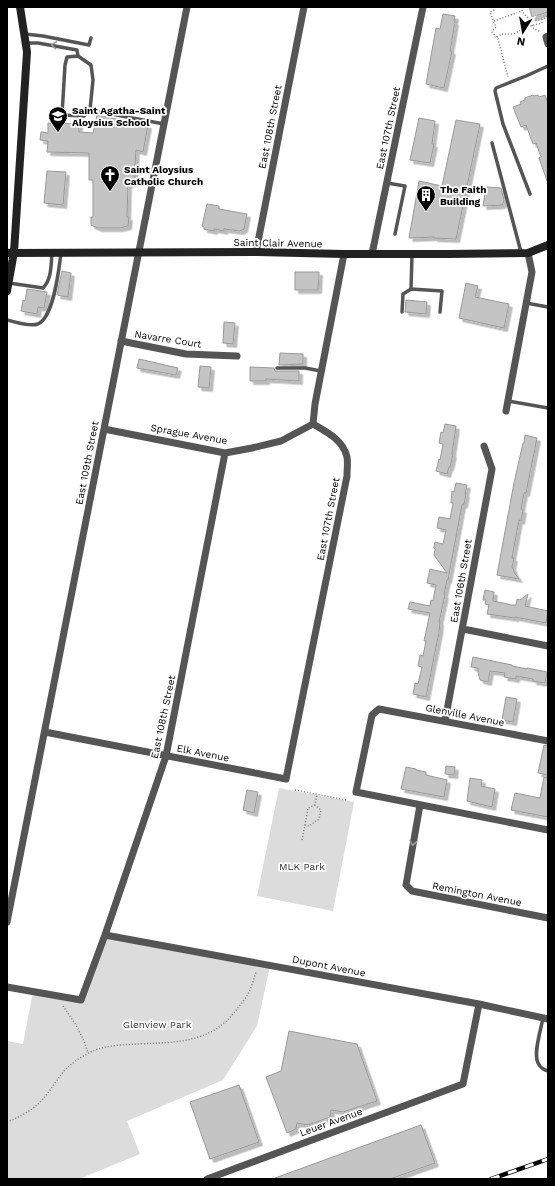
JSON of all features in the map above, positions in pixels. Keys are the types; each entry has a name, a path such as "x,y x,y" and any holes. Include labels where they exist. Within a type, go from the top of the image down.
{"main road":[{"path":"8,287 26,52 20,7"},
{"name":"Saint Clair Avenue","path":"10,252 256,252 344,254 524,253 548,245"}],"street":[{"name":"East 109th Street","path":"7,922 187,7"},
{"name":"East 108th Street","path":"256,252 304,7"},
{"name":"East 107th Street","path":"372,254 423,7"},
{"path":"506,411 532,272 524,253"},
{"path":"313,424 321,371 344,254"},
{"name":"Navarre Court","path":"121,341 186,354 237,356"},
{"name":"East 107th Street","path":"286,779 347,476 347,457 340,443 330,434 313,424"},
{"name":"Sprague Avenue","path":"104,429 225,453 281,441 313,424"},
{"name":"East 106th Street","path":"445,721 492,469 484,446"},
{"name":"East 108th Street","path":"57,996 81,1000 106,935 166,756 225,453"},
{"path":"463,629 548,646"},
{"name":"Glenville Avenue","path":"420,805 356,792 372,714 379,709 548,741"},
{"name":"Elk Avenue","path":"45,732 286,779"},
{"path":"420,805 548,830"},
{"name":"Remington Avenue","path":"420,805 406,885 412,891 548,918"},
{"name":"Dupont Avenue","path":"106,935 479,1004 545,1019"},
{"path":"7,987 57,996"},
{"name":"Leuer Avenue","path":"207,1179 463,1084 479,1004"}],"lane":[{"path":"24,34 89,45 90,38"},
{"path":"25,43 38,42 77,50 78,56"},
{"path":"78,56 91,65 93,80 90,110 84,116 62,115 65,66 68,57 78,56"},
{"path":"530,194 503,124 494,91 496,88 548,66"},
{"path":"90,110 164,124"},
{"path":"492,143 524,253"},
{"path":"387,183 405,186 395,234"},
{"path":"8,287 44,288 48,283 50,276 52,252"},
{"path":"7,320 31,325 39,323 46,316 53,301 62,252"},
{"path":"411,289 412,254"},
{"path":"402,312 403,294 411,289 442,291 440,312"},
{"path":"526,303 548,307"},
{"path":"277,368 305,368 321,371"},
{"path":"508,401 548,408"},
{"path":"545,1019 537,1055 538,1063 548,1071"}],"path":[{"path":"495,7 494,10 490,12 496,27 492,32 496,37 510,83"},
{"path":"521,7 522,11 528,18 536,21 542,20"},
{"path":"494,21 522,11"},
{"path":"496,37 502,34 513,34 532,25 542,23 542,20 548,16"},
{"path":"532,25 534,29 539,31"},
{"path":"295,790 346,800"},
{"path":"315,805 317,794"},
{"path":"305,825 309,826 319,819 321,810 315,805"},
{"path":"302,840 308,808 315,805"},
{"path":"7,1122 33,1108 43,1099 65,1070 88,1053 116,1045 179,1042 196,1039 212,1032 229,1018 243,1001 249,992 257,970"},
{"path":"57,996 76,1025 88,1053"}],"green space":[{"name":"MLK Park","path":"279,788 354,802 333,911 257,896"},
{"name":"Glenview Park","path":"105,935 270,966 257,1026 223,1080 127,1121 140,1154 79,1179 7,1179 7,1041 23,1044 33,992 82,1000"}],"building":[{"path":"529,7 548,7 548,12 532,17"},
{"path":"443,14 455,16 450,51 452,51 444,88 426,84 436,28 440,29"},
{"path":"538,95 539,97 545,95 548,103 547,181 539,158 541,157 536,143 533,144 526,125 521,127 513,107 521,104 520,102 525,100 525,98"},
{"path":"97,115 148,125 143,152 136,150 134,180 130,180 130,184 128,184 128,226 120,228 98,228 91,225 91,217 93,217 93,180 89,180 89,153 47,152 48,141 40,140 41,132 48,133 48,123 79,124 79,132 93,133"},
{"path":"419,118 435,121 432,144 434,144 430,163 410,160"},
{"path":"456,120 480,124 456,239 434,237 409,238 419,181 442,186"},
{"path":"47,171 66,172 63,205 44,203"},
{"path":"486,187 501,188 504,201 502,205 483,206"},
{"path":"207,204 219,206 219,209 247,214 244,229 240,231 224,229 224,231 214,229 214,231 204,229 202,226"},
{"path":"62,271 71,273 68,297 57,295"},
{"path":"295,272 319,272 318,290 295,290"},
{"path":"466,283 478,286 475,297 509,304 504,328 459,318"},
{"path":"27,289 47,292 44,308 38,307 37,314 21,311 23,300 25,301"},
{"path":"406,300 427,302 426,314 405,312"},
{"path":"224,322 235,323 233,344 223,343"},
{"path":"280,353 303,354 303,364 279,365"},
{"path":"139,359 178,368 176,375 137,368"},
{"path":"200,366 211,367 209,388 198,387"},
{"path":"250,367 274,368 275,371 299,371 299,381 266,379 266,381 250,381"},
{"path":"445,424 456,426 453,454 447,474 436,471 443,444 439,443 441,432 443,433"},
{"path":"525,435 537,438 526,493 524,493 521,509 523,510 521,521 519,520 512,558 514,558 512,567 519,579 497,575 514,483"},
{"path":"456,483 467,485 466,494 464,504 462,505 444,594 439,622 439,632 426,697 413,694 415,683 418,684 422,667 418,666 420,655 423,656 426,641 424,641 430,613 408,609 410,602 430,606 431,600 433,601 436,585 427,583 430,569 447,573 434,555 434,548 435,542 443,544 446,530 437,528 439,517 450,519 453,503 451,503 452,491 454,492"},
{"path":"485,590 494,592 493,601 512,605 516,605 517,599 520,600 528,594 525,606 548,611 546,623 515,617 487,614 489,605 485,604 486,600 483,600"},
{"path":"473,657 547,672 545,683 516,676 516,679 504,677 505,673 490,671 488,682 480,680 478,668 471,667"},
{"path":"506,697 517,699 513,722 502,720"},
{"path":"544,745 548,746 548,775 538,773"},
{"path":"446,766 455,767 454,775 445,774"},
{"path":"406,767 426,772 426,775 447,780 444,797 401,789"},
{"path":"544,777 548,778 548,817 511,810 515,793 540,798"},
{"path":"470,778 482,780 481,786 495,789 492,807 467,801"},
{"path":"247,790 258,792 254,813 243,810"},
{"path":"289,1031 357,1044 377,1101 343,1112 331,1110 330,1117 308,1125 297,1123 296,1129 287,1133 266,1077 281,1071"},
{"path":"239,1085 259,1142 210,1159 190,1102"},
{"path":"421,1125 435,1163 390,1179 275,1179 275,1178"}],"railway":[{"path":"491,1179 548,1159"}],"place":[{"name":"Saint Agatha-Saint Aloysius School","path":"58,133"},
{"name":"Saint Aloysius Catholic Church","path":"110,192"},
{"name":"The Faith Building","path":"426,212"}]}
